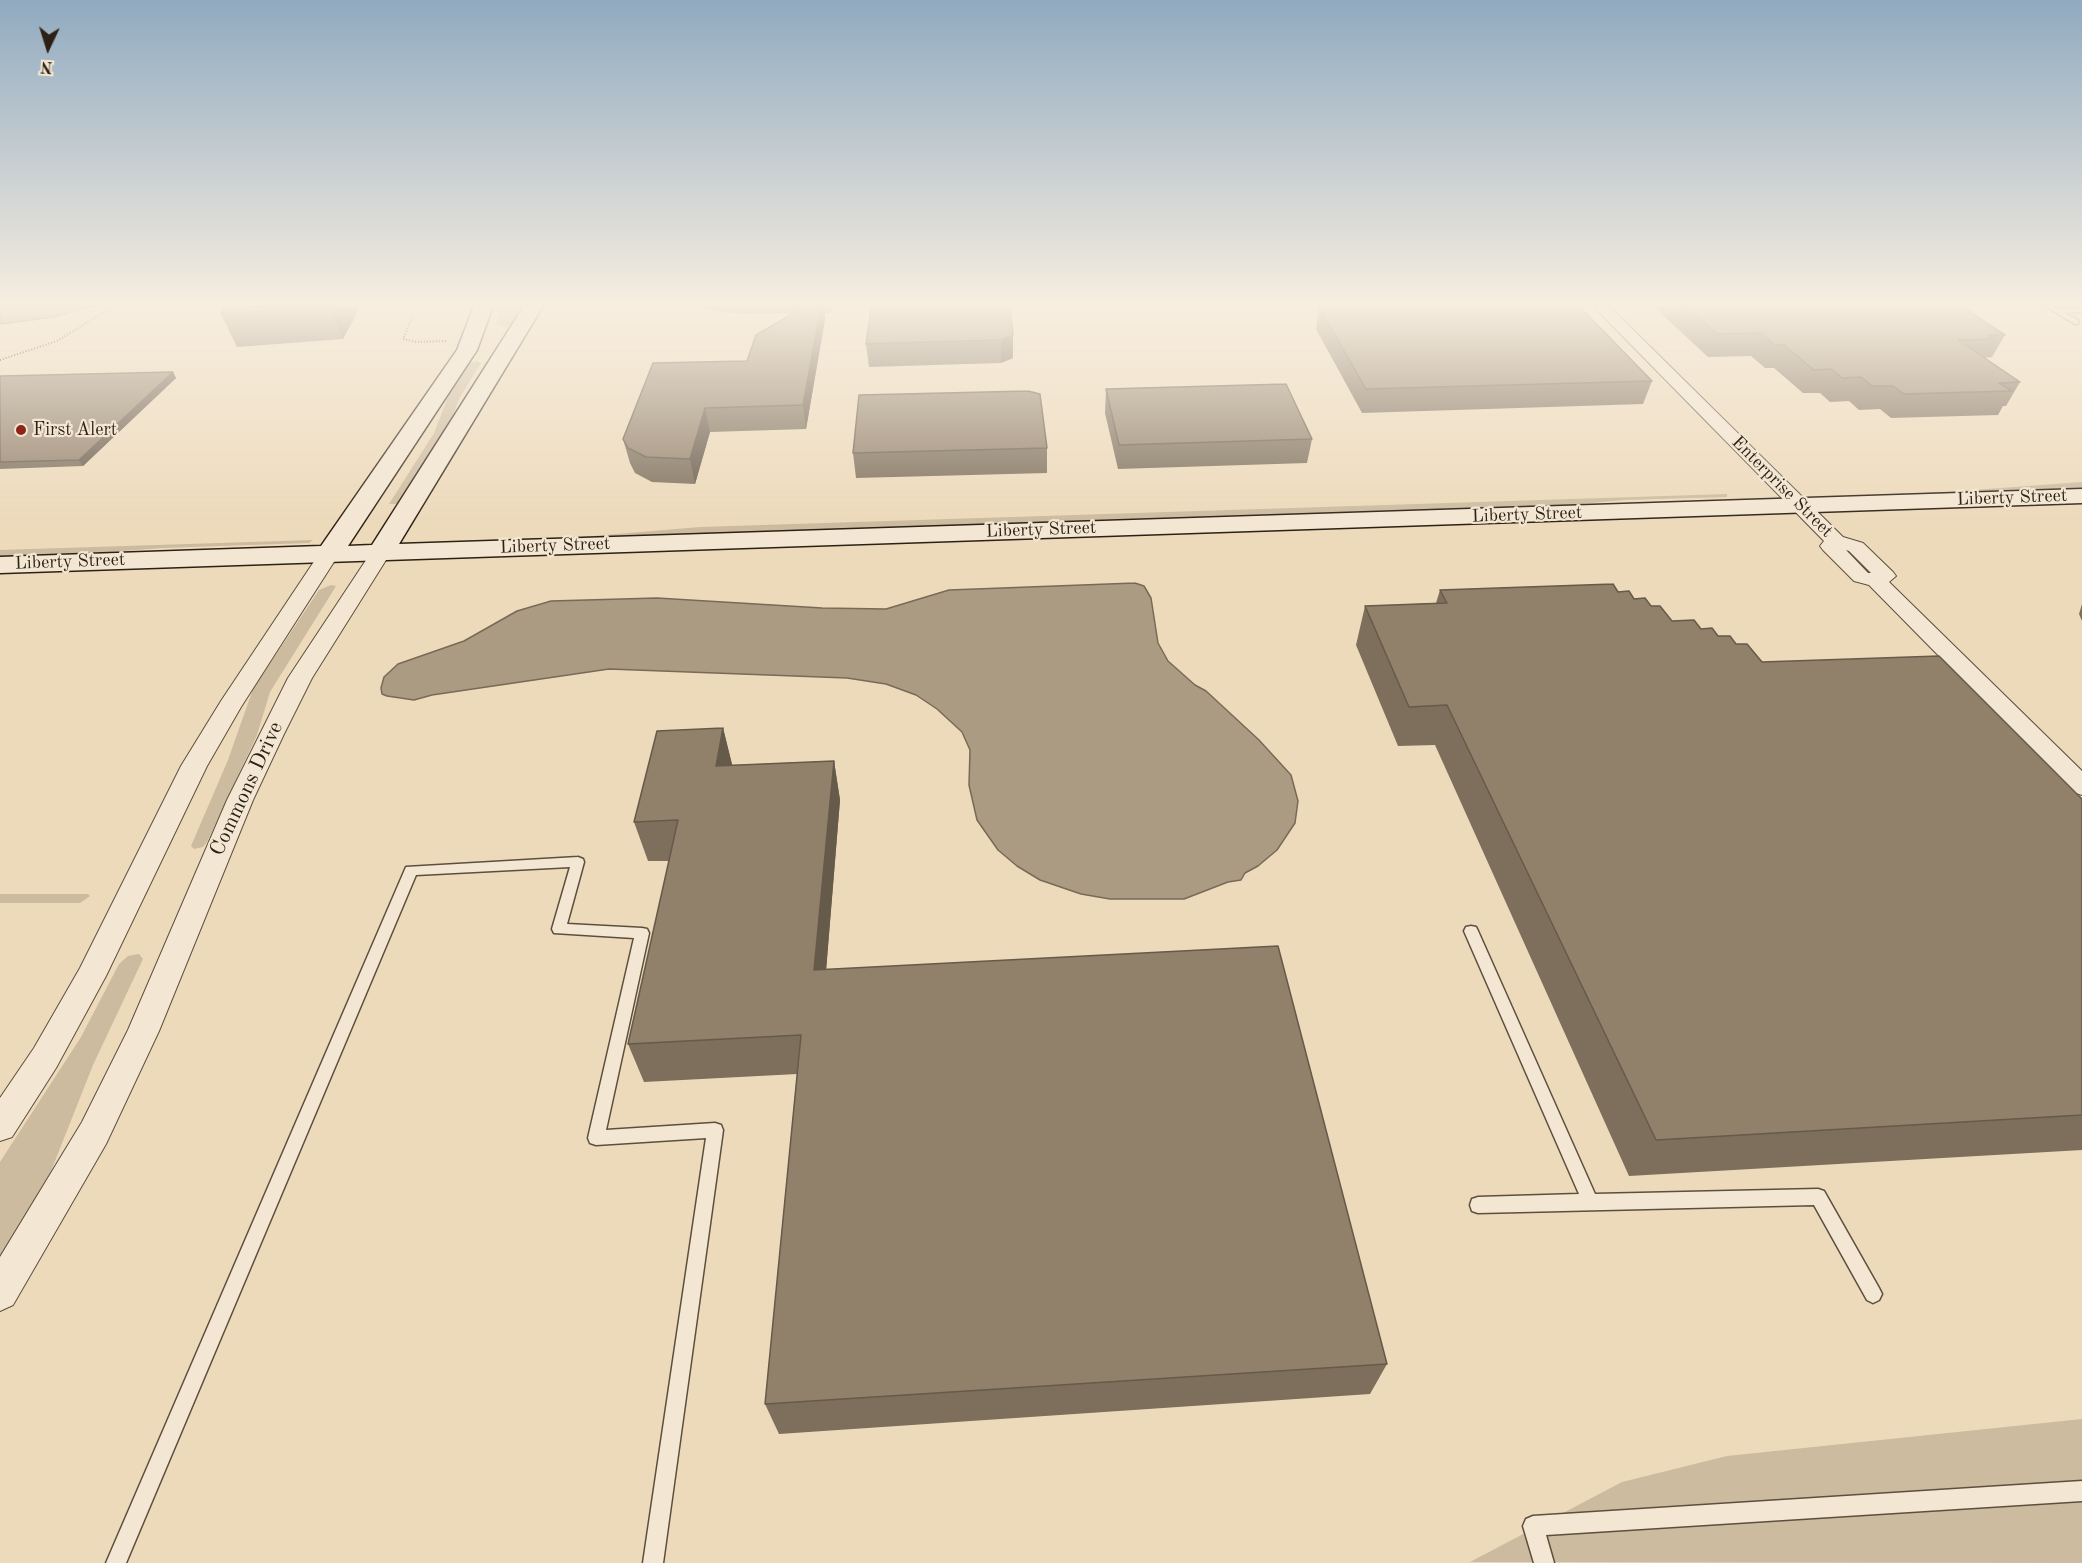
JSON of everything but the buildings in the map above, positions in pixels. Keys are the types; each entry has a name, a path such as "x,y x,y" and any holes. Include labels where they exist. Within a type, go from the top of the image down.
{"street":[{"path":"0,1126 45,1058 91,976 194,766 229,706 448,379"},
{"name":"Commons Drive","path":"0,1292 94,1133 143,1031 240,800 300,678 489,379"},
{"name":"Enterprise Street","path":"1673,379 1836,541 1830,546 1861,577 1876,581 2082,786"},
{"name":"Liberty Street","path":"387,542 2082,476"},
{"name":"Liberty Street","path":"0,544 387,542 1800,506 2082,496"},
{"name":"Liberty Street","path":"0,565 337,543"}],"lane":[{"path":"116,1563 411,870 578,862 559,929 642,933 596,1138 716,1130 652,1563"},
{"path":"1471,931 1590,1202"},
{"path":"1479,1205 1818,1197 1873,1294"},
{"path":"1544,1563 1533,1526 2082,1491"}],"shaded area":[{"path":"459,379 471,379 460,397 446,434 399,504 389,504 434,433 447,399"},
{"path":"2082,482 2082,491 1849,498 1847,496 1946,492"},
{"path":"1727,494 1727,497 1624,500 1516,510 426,545 428,542 581,537 700,527"},
{"path":"313,540 309,543 163,548 0,560 0,550"},
{"path":"1135,583 1144,586 1151,598 1158,643 1168,661 1195,685 1206,691 1259,740 1291,775 1298,801 1295,823 1277,850 1258,866 1245,873 1241,880 1228,882 1184,899 1110,899 1081,894 1040,880 1017,866 998,850 977,820 969,785 970,750 962,732 937,709 916,695 886,684 847,678 609,669 432,695 414,700 387,696 382,694 381,688 384,677 398,664 464,641 517,611 551,601 657,598 822,608 886,609 949,590"},
{"path":"331,585 336,586 270,692 257,735 207,842 203,847 194,849 191,846 228,760 253,689 319,590"},
{"path":"0,894 88,894 90,896 80,903 0,903"},
{"path":"139,954 143,959 93,1065 40,1199 0,1261 0,1162 81,1037 119,964 128,956"},
{"path":"2082,1419 2082,1563 1470,1562 1622,1482 1727,1456"}],"place":[{"name":"First Alert","path":"21,430"}]}
